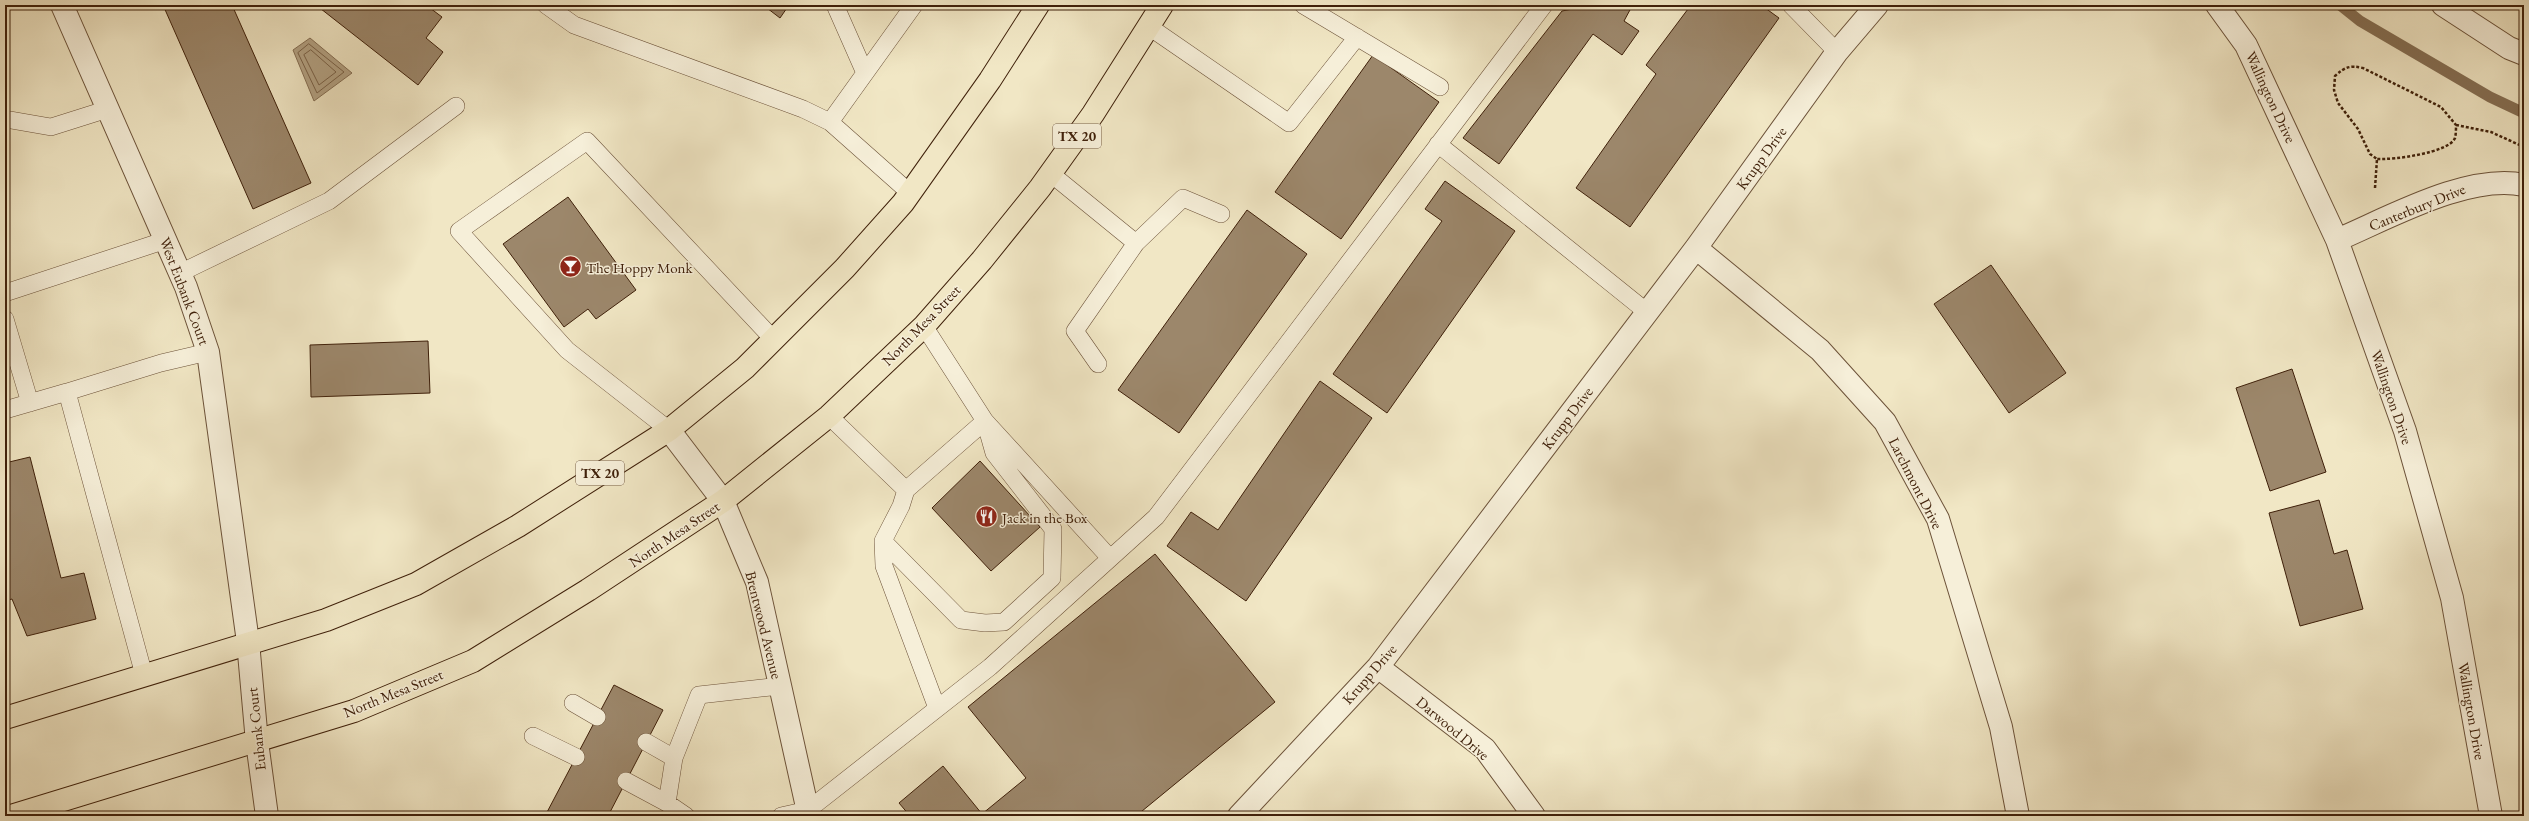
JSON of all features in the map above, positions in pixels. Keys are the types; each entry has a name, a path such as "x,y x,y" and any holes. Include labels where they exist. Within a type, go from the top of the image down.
{"main road":[{"name":"TX 20","path":"5,718 248,642 326,620 416,584 518,526 669,430 745,368 845,268 910,193 990,80 1038,5"},
{"name":"North Mesa Street","path":"11,816 257,742 354,711 473,660 588,590 723,501 829,416 924,326 982,260 1050,173 1093,114 1162,5"}],"street":[{"name":"West Eubank Court","path":"62,5 180,273 208,352 248,642"},
{"name":"Krupp Drive","path":"1239,816 1378,667 1696,248 1837,52 1877,5"},
{"name":"Wallington Drive","path":"2217,5 2246,45 2337,240 2405,431 2452,598 2490,816"},
{"path":"2443,5 2509,48 2524,54"},
{"name":"Canterbury Drive","path":"2337,240 2451,191 2473,185 2524,185"},
{"name":"Larchmont Drive","path":"1696,248 1820,350 1885,422 1938,519 2001,727 2018,816"},
{"name":"Brentwood Avenue","path":"669,430 723,501 757,582 808,813"},
{"name":"Eubank Court","path":"248,642 257,742 267,816"},
{"name":"Darwood Drive","path":"1378,667 1484,749 1534,816"}],"lane":[{"path":"546,5 574,25 803,109 830,122 910,193"},
{"path":"835,5 865,73"},
{"path":"830,122 914,5"},
{"path":"1303,5 1440,87"},
{"path":"781,816 808,813 990,667 1156,517 1544,5"},
{"path":"1791,5 1837,52"},
{"path":"1148,26 1289,123 1357,37"},
{"path":"180,273 329,201 456,106"},
{"path":"5,119 51,127 108,109"},
{"path":"669,430 567,350 459,231 587,141 774,340"},
{"path":"1438,144 1647,312"},
{"path":"1050,173 1136,243"},
{"path":"1098,364 1075,331 1136,243 1183,198 1221,214"},
{"path":"5,292 166,240"},
{"path":"5,319 30,403"},
{"path":"924,326 985,421 1110,558"},
{"path":"5,410 161,363 208,352"},
{"path":"67,392 144,674"},
{"path":"829,416 906,490"},
{"path":"937,708 884,566 883,541 901,506 906,490 985,421"},
{"path":"883,541 961,620 985,623 1004,622 1052,578 1053,529 994,453 985,421"},
{"path":"667,803 674,758 699,695 780,686"},
{"path":"573,703 597,716"},
{"path":"533,736 576,757"},
{"path":"646,742 674,758"},
{"path":"626,781 667,803 686,816"}],"path":[{"path":"2456,125 2455,138 2450,144 2415,157 2376,159 2370,154 2358,129 2338,103 2334,90 2335,76 2344,68 2352,66 2363,68 2440,106 2456,125 2491,132 2524,147"},
{"path":"2375,192 2376,159"}],"water":[{"path":"310,38 352,73 314,101 293,50"}],"building":[{"path":"163,5 232,5 311,183 253,209"},
{"path":"316,5 426,5 442,17 426,38 443,52 418,85"},
{"path":"763,5 789,5 780,18"},
{"path":"1594,5 1627,5 1631,8 1624,21 1639,31 1622,55 1593,34 1499,164 1463,138 1562,11"},
{"path":"1691,5 1761,5 1779,18 1630,227 1576,188 1656,74 1646,65"},
{"path":"1373,55 1439,102 1341,239 1275,192"},
{"path":"1445,181 1515,231 1387,413 1333,374 1442,221 1425,209"},
{"name":"The Hoppy Monk","path":"568,197 636,290 596,319 588,309 564,327 503,244"},
{"path":"1247,210 1307,254 1179,433 1118,390"},
{"path":"1991,265 2066,373 2009,413 1934,304"},
{"path":"428,341 430,393 311,397 310,345"},
{"path":"2292,369 2326,472 2270,491 2236,388"},
{"path":"1320,381 1372,418 1246,601 1167,546 1191,512 1218,530"},
{"path":"30,457 61,578 84,573 96,619 27,636 12,599 5,601 5,463"},
{"name":"Jack in the Box","path":"980,461 1040,527 991,571 932,508"},
{"path":"2319,500 2334,554 2347,550 2363,609 2300,626 2269,513"},
{"path":"1155,554 1275,702 1136,816 910,816 899,803 943,766 982,814 1026,778 968,707"},
{"path":"614,685 663,710 608,816 545,816"}],"waterway":[{"path":"2340,5 2360,21 2490,97 2524,113"}],"place":[{"name":"The Hoppy Monk","path":"570,267"},
{"name":"Jack in the Box","path":"986,517"}]}
